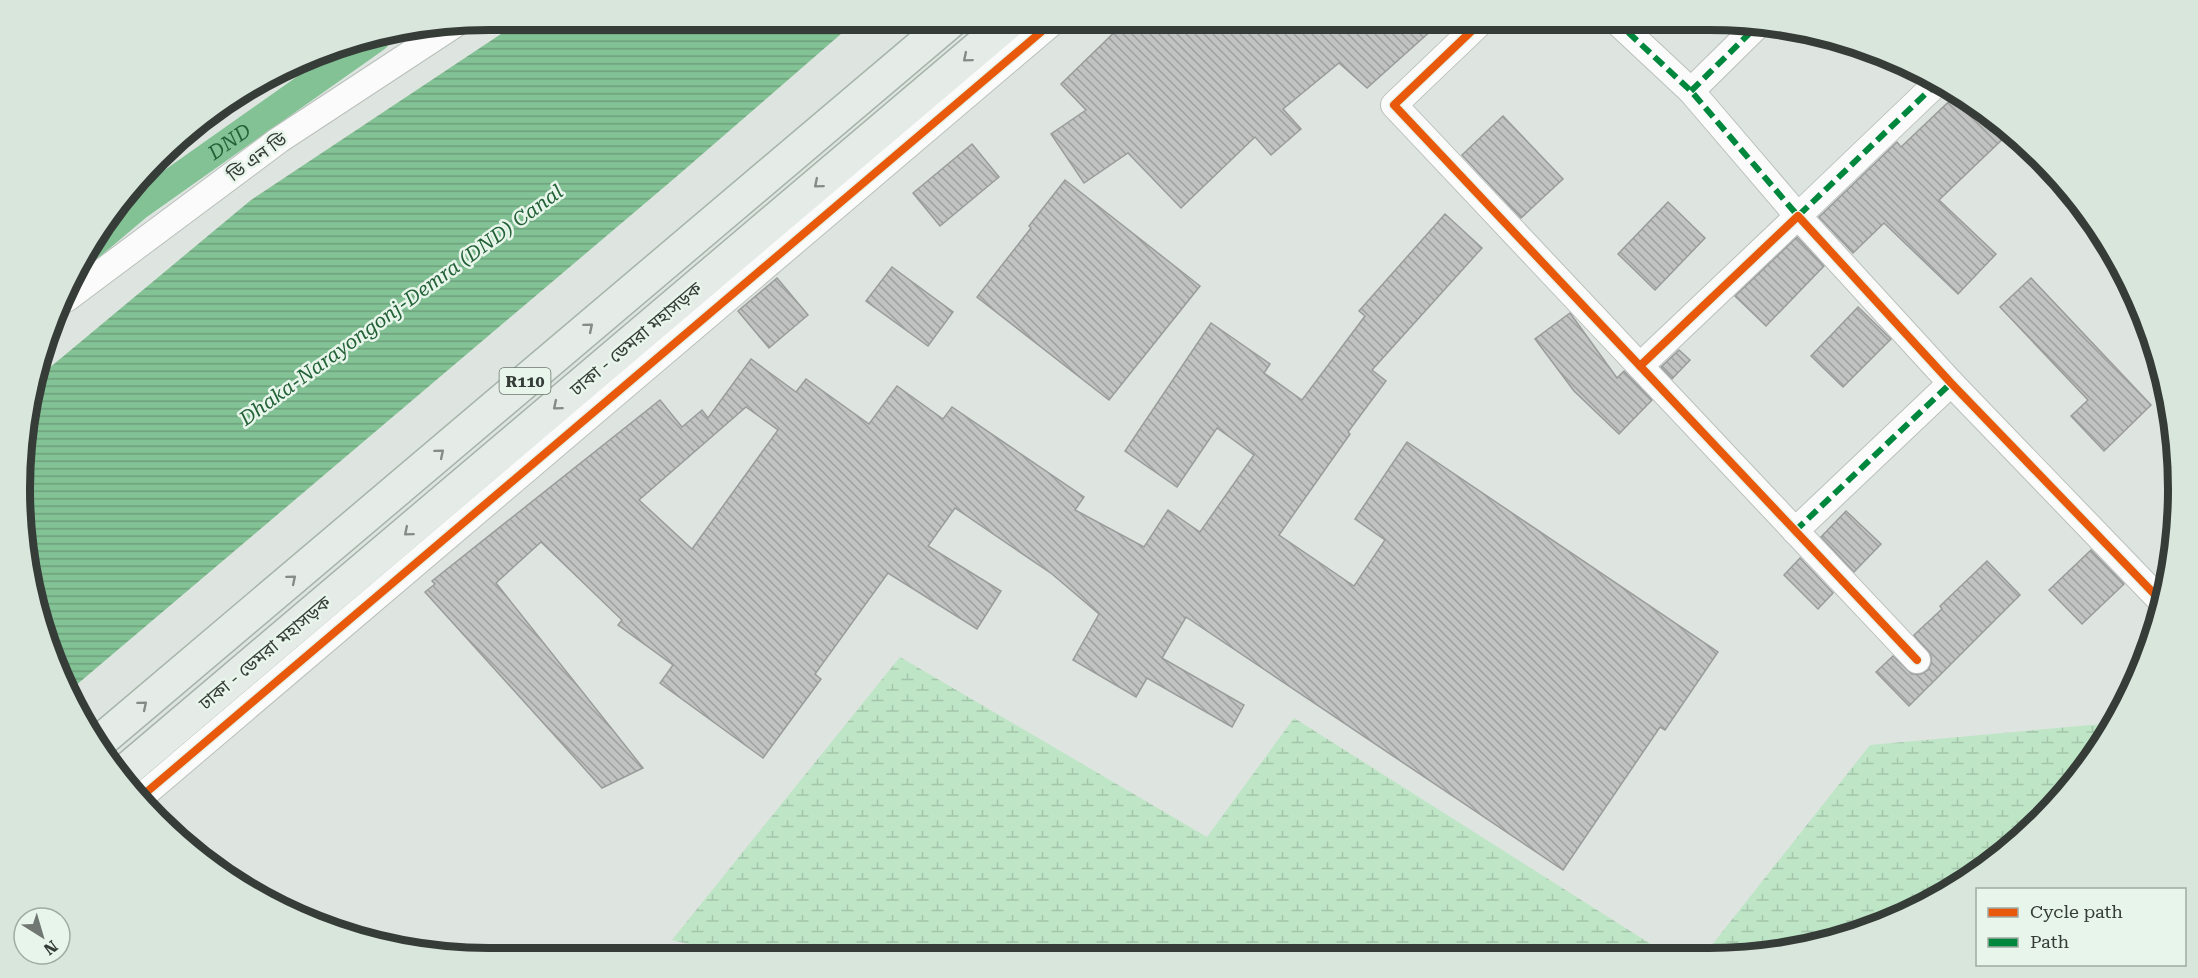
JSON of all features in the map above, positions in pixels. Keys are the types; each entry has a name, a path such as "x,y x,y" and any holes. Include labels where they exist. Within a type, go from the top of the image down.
{"main road":[{"name":"R110","path":"104,738 940,30"},
{"name":"ঢাকা - ডেমরা মহাসড়ক","path":"127,770 973,53 1020,30"}],"street":[{"path":"145,793 1025,30"},
{"path":"1473,30 1394,105 1917,660"},
{"path":"1626,30 1691,91 1798,216 1952,383 2155,595"},
{"path":"1691,91 1751,32"},
{"name":"ডি এন ডি","path":"74,293 279,141 442,33"},
{"path":"1640,366 1932,88"},
{"path":"1795,531 1952,383"}],"green space":[{"path":"900,657 1207,837 1294,718 1657,948 700,948 672,940"},
{"path":"2103,724 2073,768 2034,814 1988,853 1938,887 1885,913 1828,932 1769,944 1710,948 1870,745"}],"water":[{"name":"Dhaka-Narayongonj-Demra (DND) Canal","path":"507,30 845,30 676,177 75,686 54,637 46,608 39,579 31,519 31,459 39,399 46,371 251,200"}],"building":[{"path":"1117,30 1432,30 1367,88 1339,63 1283,109 1301,129 1271,155 1255,137 1181,208 1128,153 1084,183 1051,134 1086,110 1061,84"},
{"path":"1952,99 2004,138 1939,200 1996,254 1958,294 1884,223 1853,253 1819,217 1897,142 1901,147"},
{"path":"1503,116 1563,179 1521,218 1462,155"},
{"path":"972,144 999,177 940,226 913,193"},
{"path":"1065,180 1200,286 1109,400 977,297"},
{"path":"1668,202 1705,238 1655,290 1618,254"},
{"path":"1445,214 1482,248 1372,370 1386,381 1348,432 1350,434 1279,535 1354,586 1385,540 1355,519 1407,442 1718,652 1665,730 1660,727 1563,870 1186,617 1162,658 1244,705 1232,727 1147,678 1136,697 1073,660 1099,614 1052,574 955,508 928,546 1001,591 977,629 888,573 815,674 821,679 763,758 660,683 673,665 618,625 622,620 541,542 496,583 643,768 602,788 425,592 435,584 432,581 660,400 682,427 702,410 708,418 751,359 796,392 806,379 869,424 897,386 943,419 952,407 1084,497 1075,510 1144,547 1168,510 1200,532 1254,455 1217,428 1177,487 1125,451 1211,323 1270,364 1264,373 1302,400 1365,316 1359,311","holes":["746,407 778,430 692,549 639,500"]},
{"path":"1797,237 1824,266 1766,326 1735,296"},
{"path":"892,267 953,312 928,346 866,301"},
{"path":"777,278 808,315 769,348 738,311"},
{"path":"2031,278 2151,405 2104,451 2071,416 2088,400 2000,307"},
{"path":"1858,307 1891,339 1843,387 1811,356"},
{"path":"1570,313 1617,378 1624,371 1652,400 1619,434 1574,391 1535,339"},
{"path":"1679,350 1690,360 1672,379 1661,367"},
{"path":"1846,511 1881,544 1854,572 1821,537"},
{"path":"2091,550 2124,584 2082,624 2049,590"},
{"path":"1800,558 1833,593 1818,609 1784,575"},
{"path":"1987,561 2020,595 1909,706 1876,672 1893,656 1912,674 1921,674 1928,670 1931,656 1914,635 1942,609 1940,606"}],"waterway":[{"name":"DND","path":"111,229 138,206 361,48"}],"marked path":[{"path":"1626,30 1691,91 1798,216 1932,88"},
{"path":"1691,91 1751,32"},
{"path":"1795,531 1951,383"}],"cycle path":[{"path":"145,793 1043,30"},
{"path":"1473,30 1394,105 1917,660"},
{"path":"1640,366 1798,216 1951,383 2155,595"}]}
